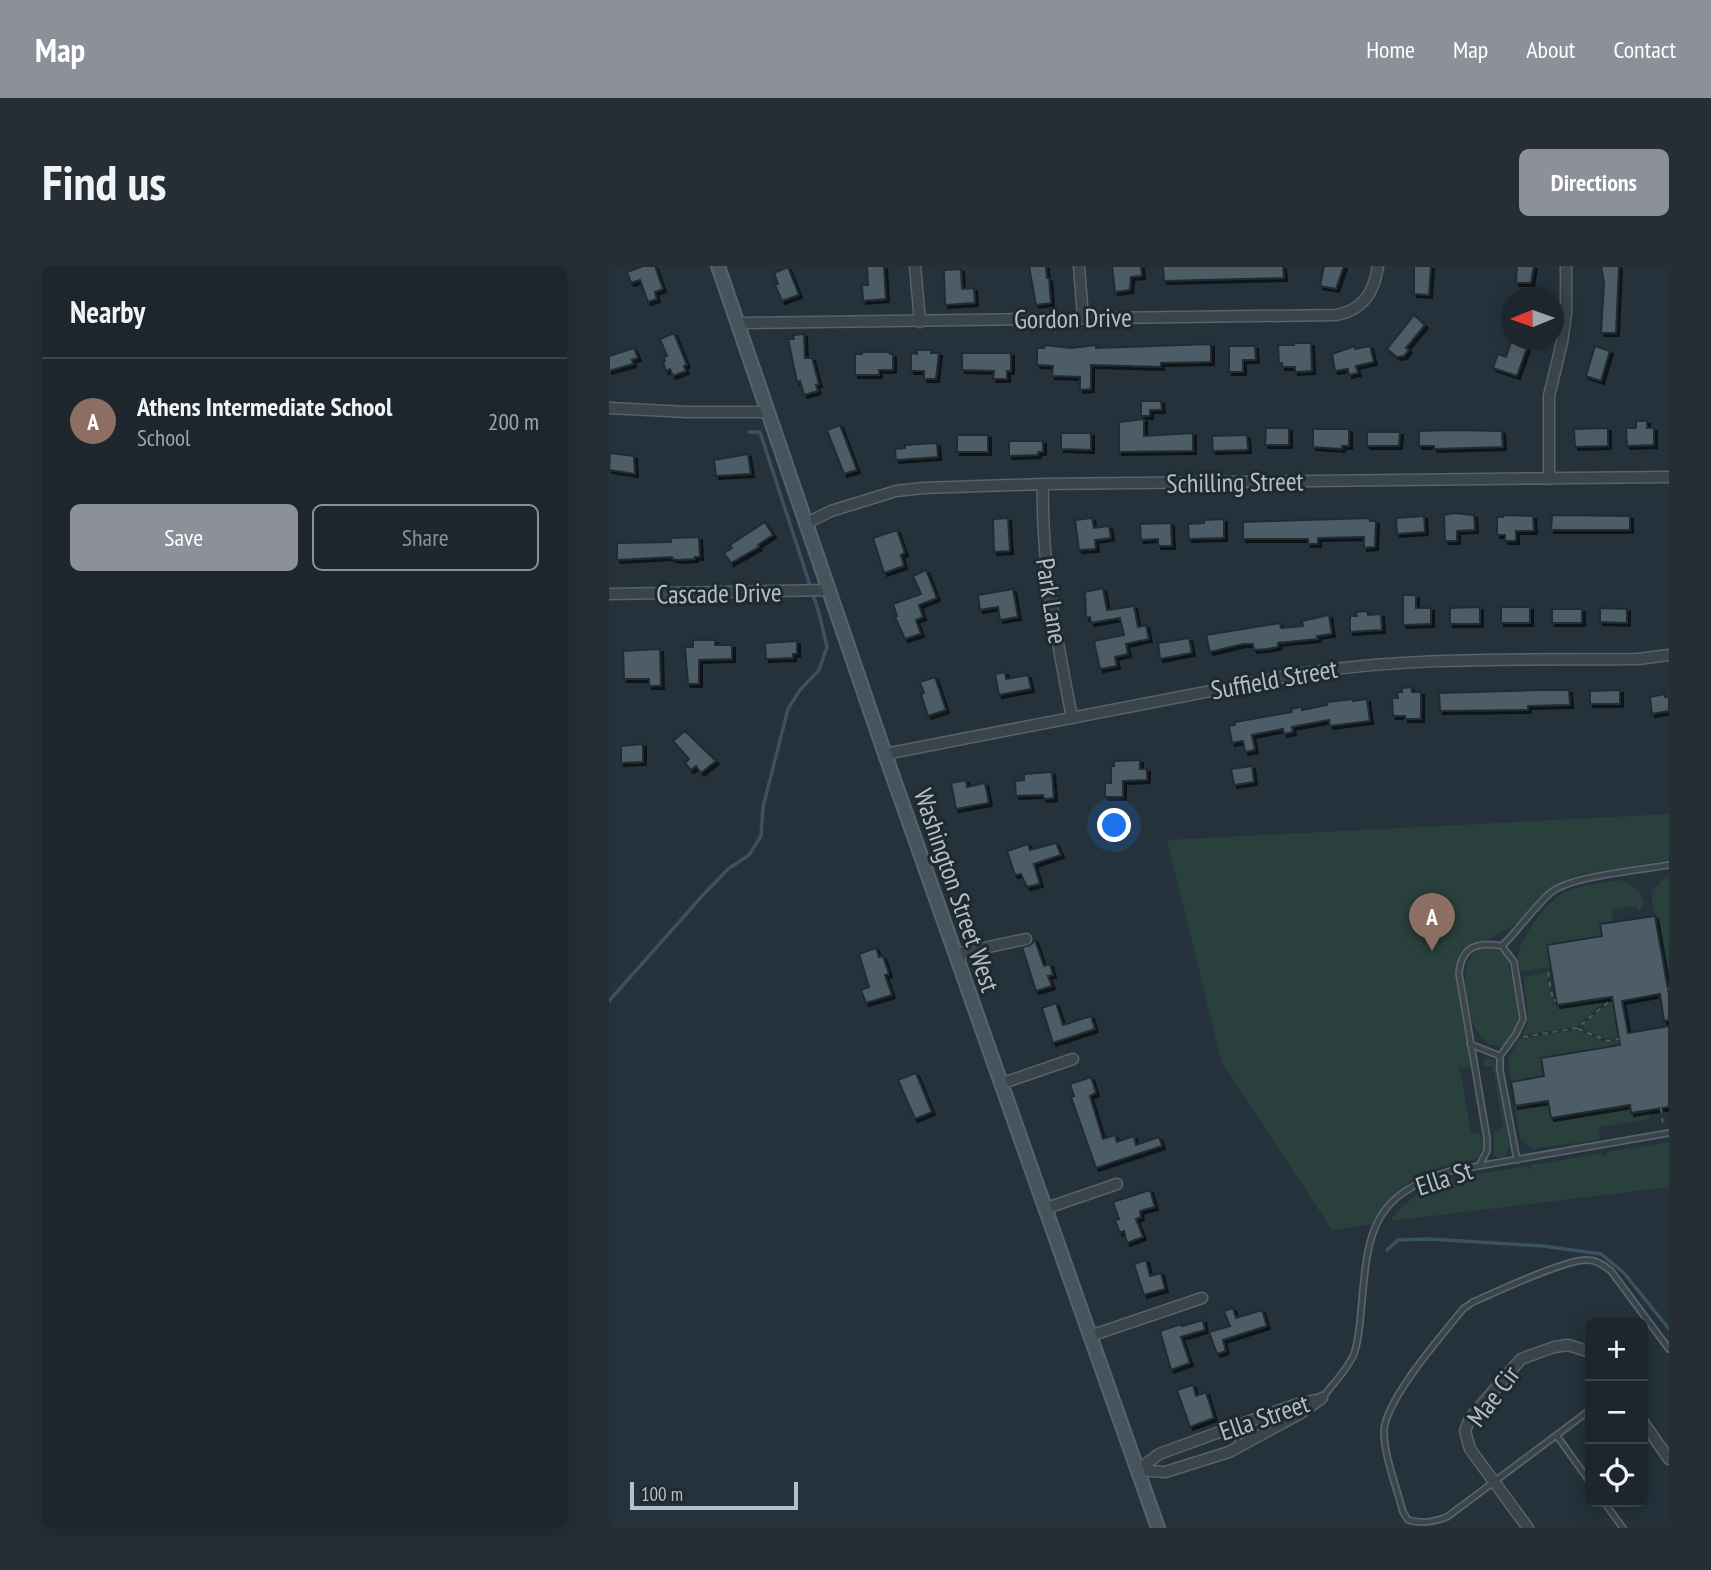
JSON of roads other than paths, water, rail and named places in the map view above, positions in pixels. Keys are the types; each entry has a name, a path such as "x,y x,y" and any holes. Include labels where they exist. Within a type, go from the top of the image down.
{"street":[{"name":"Washington Street West","path":"718,266 1000,1084 1158,1528"},
{"path":"915,266 920,322"},
{"path":"1079,266 1083,318"},
{"name":"Gordon Drive","path":"738,323 1336,315 1350,312 1362,305 1370,295 1378,266"},
{"path":"1549,479 1549,396 1566,314 1566,266"},
{"path":"609,408 768,412"},
{"name":"Schilling Street","path":"807,523 831,511 896,491 923,488 1043,484 1669,477"},
{"name":"Park Lane","path":"1043,484 1042,523 1046,577 1072,718"},
{"name":"Cascade Drive","path":"609,594 829,590"},
{"name":"Suffield Street","path":"885,754 1353,665 1638,659 1669,656"},
{"path":"959,964 961,953 1026,939"},
{"path":"1000,1084 1073,1059"},
{"path":"1044,1209 1117,1184"},
{"path":"1090,1336 1202,1298"},
{"name":"Mae Cir","path":"1528,1528 1470,1449 1465,1430 1470,1418 1521,1359 1561,1346 1585,1350"},
{"name":"Ella Street","path":"1138,1470 1159,1454 1294,1405 1322,1398"},
{"name":"Ella Street","path":"1138,1470 1165,1472 1203,1461 1241,1446 1301,1413 1322,1398"},
{"path":"1648,1429 1669,1459"}],"lane":[{"path":"1502,946 1550,893 1561,886 1669,865"},
{"path":"1479,1166 1487,1151 1487,1138 1459,974 1460,961 1468,950 1480,944 1502,946 1514,962 1523,1019 1517,1034 1500,1056 1502,1084 1517,1160"},
{"path":"1471,1044 1500,1056"},
{"name":"Ella St","path":"1322,1398 1354,1353 1360,1326 1367,1257 1380,1217 1398,1195 1422,1180 1450,1171 1669,1133"},
{"path":"1585,1414 1447,1517 1417,1522 1408,1520 1403,1512 1384,1431 1386,1420 1408,1378 1463,1309 1473,1301 1566,1264 1584,1259 1598,1262 1611,1270 1669,1349"},
{"path":"1232,1427 1241,1446"},
{"path":"1557,1436 1585,1475"},
{"path":"1608,1507 1623,1528"},
{"path":"1440,1520 1443,1526"}],"waterway":[{"path":"609,1001 702,896 728,869 749,855 761,836 763,807 788,709 800,690 819,670 827,647 819,613 760,432 749,432"},
{"path":"1387,1250 1398,1240 1430,1239 1543,1246 1601,1254 1624,1273 1669,1329"}],"place":[{"name":"Athens Intermediate School","path":"1432,951"}]}
